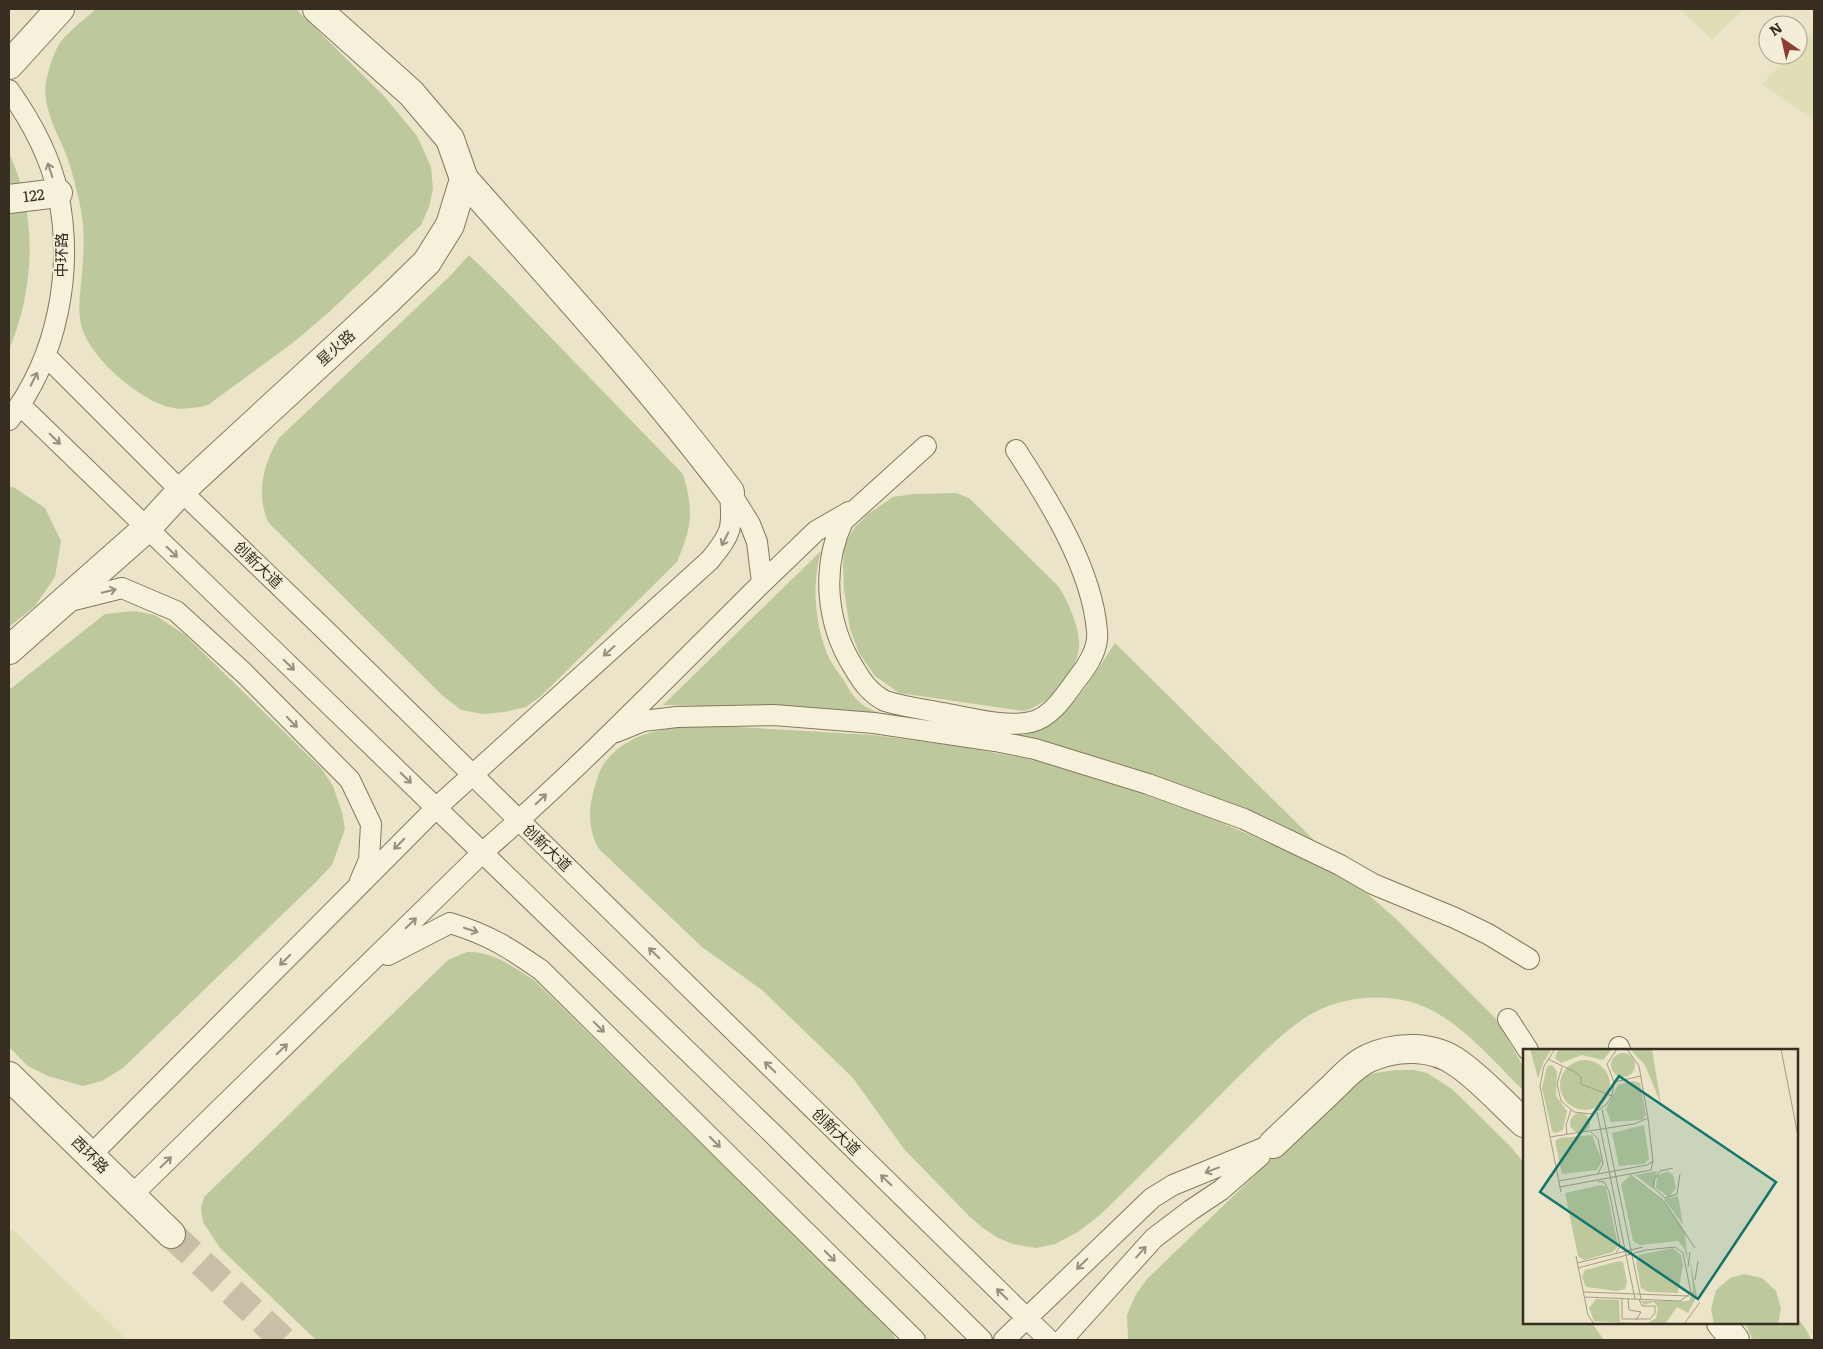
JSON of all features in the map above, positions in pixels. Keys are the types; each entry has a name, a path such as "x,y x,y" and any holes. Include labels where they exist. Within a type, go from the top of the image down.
{"street":[{"path":"9,65 60,9"},
{"path":"317,9 411,93 450,139 464,179 621,358 730,492"},
{"name":"星火路","path":"9,650 147,528 181,491 427,262 450,225 464,179"},
{"name":"122","path":"9,199 58,192"},
{"path":"1273,1144 1352,1069 1368,1058 1409,1048 1429,1051 1459,1063 1523,1121"},
{"name":"西环路","path":"9,1076 171,1234"},
{"path":"1722,1324 1735,1340"}],"lane":[{"name":"中环路","path":"9,90 24,112 44,151 58,192 64,247 61,303 46,356 15,413"},
{"name":"创新大道","path":"46,356 181,491 1049,1340"},
{"path":"15,413 147,528 766,1127 982,1340"},
{"path":"926,446 843,521 836,536 832,551 830,601 834,626 840,644 862,681 876,696 896,704 994,722 1019,724 1031,722 1045,715 1060,702 1085,670 1094,651 1098,634 1090,592 1084,574 1047,500 1016,450"},
{"path":"730,492 750,524 757,542 762,583"},
{"path":"91,1155 436,808 710,560 727,540 732,518 730,492"},
{"path":"131,1196 483,852 519,821 608,736 816,531 860,506"},
{"path":"62,603 122,588 176,611 244,673 350,780 370,824 369,860 359,885"},
{"path":"608,736 643,721 678,717 774,715 874,723 968,736 1035,749 1148,784 1244,819 1340,865 1373,884 1455,918 1530,959"},
{"path":"364,968 406,944 450,923 478,932 505,945 541,970 915,1340"},
{"path":"1508,1019 1527,1049"},
{"path":"1004,1340 1152,1198 1173,1185 1273,1144"},
{"path":"1062,1340 1154,1238 1221,1190 1273,1144"}],"green space":[{"path":"96,9 296,9 384,96 417,136 431,167 433,189 429,207 421,225 328,313 295,341 208,405 178,408 160,404 148,398 110,369 99,357 83,331 79,307 84,247 82,214 68,160 48,110 45,91 49,68 58,46 70,32"},
{"path":"1679,9 1744,9 1712,39"},
{"path":"1814,30 1814,120 1762,84 1780,65 1808,65 1808,36"},
{"path":"9,153 25,201 29,226 30,252 24,302 9,350"},
{"path":"469,255 683,474 690,509 686,538 677,562 541,696 526,707 505,712 483,714 461,710 443,696 268,522 262,500 265,469 279,438 450,276"},
{"path":"9,486 45,508 61,541 55,577 35,606 9,627"},
{"path":"956,493 969,498 1057,585 1069,606 1076,624 1079,647 1073,668 1052,695 1044,702 1024,711 899,693 875,676 859,653 850,629 844,589 843,565 844,545 855,527 868,514 893,497 913,494"},
{"path":"821,551 815,592 818,620 825,648 830,660 856,699 863,705 881,714 830,709 663,705"},
{"path":"134,611 155,615 185,635 321,768 333,786 342,812 345,829 332,865 315,883 123,1068 102,1081 83,1086 48,1076 28,1066 9,1047 9,690 105,614"},
{"path":"1115,643 1316,842 1243,809 1169,780 1055,745 1016,736 1033,733 1048,725 1061,714 1086,687"},
{"path":"720,726 873,735 963,747 1040,761 1109,782 1205,816 1313,861 1363,890 1396,919 1497,1020 1523,1066 1523,1090 1466,1034 1427,1008 1414,1003 1385,998 1355,999 1340,1002 1313,1013 1279,1038 1101,1214 1078,1232 1055,1244 1036,1248 1013,1244 998,1238 969,1216 904,1149 853,1078 762,990 702,947 599,849 591,829 591,800 601,768 606,761 617,749 644,735 674,728"},
{"path":"467,952 476,952 494,957 534,980 890,1329 896,1340 316,1340 220,1248 203,1222 201,1208 204,1197 448,960"},
{"path":"1414,1070 1427,1073 1452,1089 1511,1147 1523,1162 1523,1324 1593,1324 1604,1340 1128,1340 1127,1315 1136,1294 1148,1278 1353,1081 1375,1073"},
{"path":"13,1230 127,1340 9,1340 9,1231"},
{"path":"1798,1318 1811,1340 1753,1340 1745,1324 1798,1324"}],"tunnel":[{"path":"171,1234 283,1340"}]}
